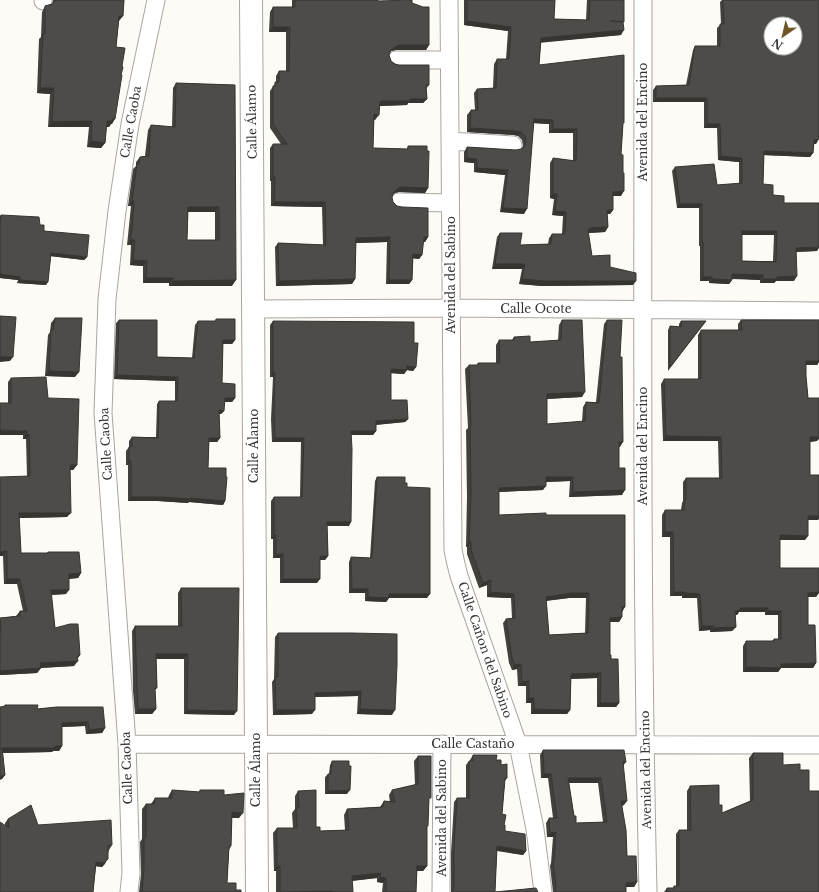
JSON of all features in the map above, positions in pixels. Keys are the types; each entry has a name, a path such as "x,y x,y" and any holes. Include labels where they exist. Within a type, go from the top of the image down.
{"main road":[{"name":"Calle Álamo","path":"251,0 257,892"}],"street":[{"name":"Calle Caoba","path":"129,892 131,873 127,744 103,413 107,300 117,211 130,124 156,0"},
{"name":"Avenida del Sabino","path":"449,0 453,550"},
{"name":"Avenida del Encino","path":"643,0 642,309 645,744 648,892"},
{"path":"396,60 449,60"},
{"path":"450,141 513,145"},
{"path":"399,202 450,203"},
{"name":"Calle Ocote","path":"254,309 451,308 819,311"},
{"name":"Calle Cañon del Sabino","path":"453,550 459,576 518,744 535,829 543,892"},
{"name":"Calle Castaño","path":"127,744 819,745"},
{"name":"Avenida del Sabino","path":"441,892 442,744"}],"building":[{"path":"56,0 124,0 123,16 119,16 116,47 125,48 122,75 115,119 113,118 112,121 107,121 105,143 91,141 92,121 52,122 54,88 40,88 43,34 45,34 45,6 52,4"},
{"path":"295,0 412,0 412,3 423,7 429,7 429,45 399,45 391,50 389,55 391,61 399,65 429,65 429,85 426,85 427,99 410,99 410,101 381,101 379,115 374,114 373,148 408,149 408,146 427,146 427,151 429,151 428,188 398,188 392,197 393,202 397,206 428,208 428,237 424,237 422,255 413,254 412,280 389,280 390,237 356,238 355,279 279,281 278,243 326,245 325,202 274,202 275,177 273,177 273,144 287,144 273,124 273,86 275,86 275,82 279,82 279,71 289,71 290,27 273,27 273,7 295,7"},
{"path":"467,0 555,0 554,19 589,20 590,0 624,0 624,22 611,21 623,22 624,30 541,38 539,65 624,55 624,123 621,154 623,155 624,191 613,192 613,210 607,210 608,227 590,228 590,230 588,230 592,256 610,255 610,267 636,273 636,281 545,281 522,279 525,264 495,264 500,233 522,233 520,245 551,244 552,234 565,234 566,212 555,211 557,194 553,194 553,158 576,161 577,129 553,129 553,120 534,119 527,209 503,208 508,170 477,168 477,159 467,158 467,147 516,150 525,146 525,136 521,132 470,128 471,110 478,110 477,89 496,88 497,59 509,59 511,27 467,21"},
{"path":"723,0 819,0 819,139 814,140 813,153 764,151 763,184 773,185 773,195 784,196 784,203 819,203 819,247 796,248 797,276 777,277 777,279 763,279 763,275 732,274 732,280 703,277 702,204 680,204 675,167 714,164 717,185 742,183 742,158 721,156 720,124 707,124 707,98 656,98 656,86 689,85 695,46 720,46 720,24 724,24","holes":["742,231 777,231 776,262 742,261"]},
{"path":"176,83 235,85 236,280 173,281 173,278 146,278 147,261 133,260 135,240 131,240 134,201 132,201 137,164 139,164 140,157 149,156 151,125 175,127","holes":["188,207 219,207 219,240 187,240"]},
{"path":"1,215 39,217 40,225 44,225 44,231 89,235 87,257 51,253 48,282 20,280 20,277 0,274"},
{"path":"0,316 16,317 13,357 0,357"},
{"path":"55,318 82,318 79,372 49,371 51,330 53,330"},
{"path":"216,319 235,319 235,340 223,340 222,383 235,384 235,398 225,398 224,411 219,410 220,438 209,438 208,468 226,468 227,477 225,501 191,498 131,497 131,461 129,461 129,447 132,447 132,437 158,438 159,401 177,401 178,377 117,375 119,320 157,320 157,357 194,358 198,321 216,321"},
{"path":"562,320 582,320 585,392 547,394 547,424 585,421 586,402 599,403 607,320 622,320 620,357 622,357 623,442 619,442 619,468 625,468 625,490 573,492 573,477 546,477 546,486 499,488 499,515 546,513 546,515 625,515 625,607 622,607 622,617 610,618 610,655 611,659 618,659 619,703 600,703 601,673 571,674 570,710 534,709 534,698 529,698 529,681 522,682 521,664 515,665 512,658 506,619 515,618 514,594 490,592 491,580 483,583 471,550 471,542 469,542 471,425 469,365 478,365 478,363 500,363 499,340 514,340 514,337 530,336 530,342 561,340","holes":["572,593 589,593 588,633 549,635 546,597"]},
{"path":"741,320 819,320 819,361 806,361 806,376 808,398 819,398 819,437 810,437 810,475 819,475 819,516 808,516 808,536 780,535 780,568 819,568 819,592 808,593 808,625 815,625 816,663 781,664 781,668 746,667 746,641 774,641 774,639 781,639 781,611 768,611 768,608 740,608 740,610 735,611 736,627 713,628 714,626 702,626 700,594 674,592 673,532 665,532 665,510 684,510 686,499 686,478 722,478 721,437 666,436 664,379 701,379 701,330 742,330"},
{"path":"273,321 414,322 414,343 418,343 416,367 407,366 407,370 391,369 391,400 407,400 408,419 376,421 376,431 351,431 351,522 327,522 328,556 320,556 320,579 283,579 283,554 276,555 276,535 274,535 274,497 302,497 304,438 275,438"},
{"path":"681,321 706,321 670,367 670,326 682,327"},
{"path":"46,377 48,398 79,399 77,465 70,465 71,513 19,513 21,553 79,552 81,573 69,574 69,590 51,590 55,628 70,624 78,624 80,655 77,657 78,661 40,663 41,668 0,671 0,618 20,616 20,611 27,611 20,579 7,579 7,551 0,552 0,477 30,476 29,434 26,434 27,431 0,430 0,403 11,403 11,378"},
{"path":"377,477 405,477 407,487 430,488 430,594 389,594 389,598 368,597 368,589 352,589 351,557 372,558"},
{"path":"181,588 239,588 237,711 187,710 188,654 156,654 156,709 138,709 135,626 182,626"},
{"path":"278,633 397,634 395,710 360,709 361,691 315,693 315,710 276,710 275,677 278,677"},
{"path":"5,705 38,705 37,709 57,707 103,707 105,728 89,730 88,722 62,723 62,746 55,746 55,748 2,748 5,775 0,776 0,707"},
{"path":"543,750 624,750 626,762 623,762 627,801 621,801 626,830 627,856 636,856 637,882 626,883 626,892 555,892 556,887 553,861 556,832 550,833 549,818 557,818 551,774 544,774","holes":["568,778 601,778 607,822 576,823 576,816 574,816"]},
{"path":"753,753 783,753 783,765 800,764 800,770 809,770 809,791 819,791 819,892 667,892 667,888 679,886 679,830 691,830 690,786 719,785 719,805 722,805 722,813 753,800"},
{"path":"473,755 497,755 496,760 501,760 501,765 507,764 507,778 505,778 502,814 506,815 504,825 505,831 525,834 526,851 497,846 495,892 452,892 454,888 454,848 457,798 469,798 469,761 473,761"},
{"path":"418,756 431,756 431,798 429,798 427,826 427,866 417,866 416,892 386,892 386,878 380,877 381,873 352,876 353,892 280,892 280,866 277,866 277,828 297,828 296,808 299,808 298,791 316,790 316,827 320,827 320,831 349,830 347,809 383,807 384,801 395,802 392,790 418,784"},
{"path":"332,761 349,761 349,766 351,766 350,790 328,791 328,774 331,774"},
{"path":"172,790 200,792 200,790 224,790 224,795 244,793 243,813 232,812 231,846 229,846 227,883 236,883 236,890 241,890 241,892 142,892 144,837 146,837 146,804 155,804 155,798 172,798"},
{"path":"31,805 38,825 111,820 112,845 108,846 108,859 105,863 96,862 93,892 0,892 0,822 9,828 8,819"},
{"path":"536,888 538,892 495,892"}]}
